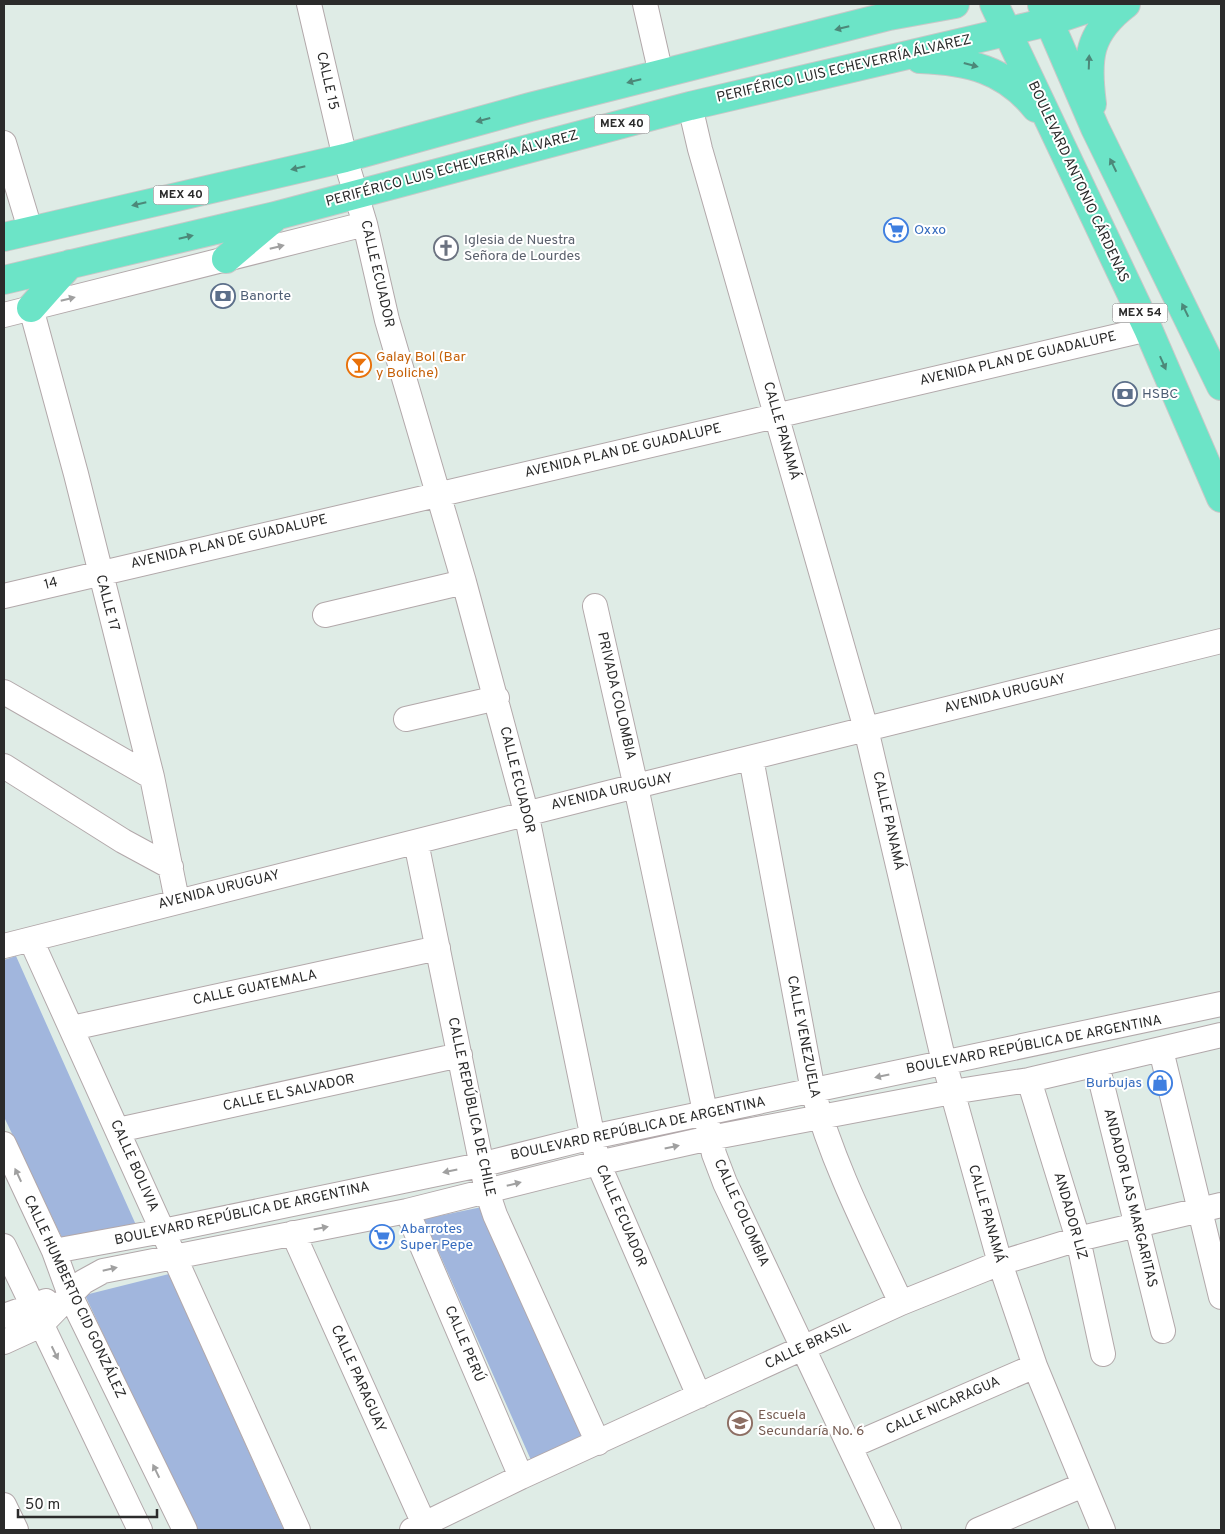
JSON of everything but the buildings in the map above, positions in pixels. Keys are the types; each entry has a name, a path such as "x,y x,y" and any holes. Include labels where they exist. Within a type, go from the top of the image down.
{"main road":[{"name":"MEX 40","path":"4,237 30,229 345,158 530,107 899,10 955,4"},
{"name":"BOULEVARD ANTONIO CÁRDENAS","path":"994,4 1148,329 1221,498"},
{"name":"PERIFÉRICO LUIS ECHEVERRÍA ÁLVAREZ","path":"4,280 275,216 690,106 1007,30 1045,13 1102,4"},
{"path":"1094,128 1089,79 1090,54 1097,34 1110,16 1126,4"},
{"name":"MEX 54","path":"1045,13 1094,128 1221,386"},
{"path":"888,58 955,61 986,69 1010,83 1030,100 1053,129"},
{"path":"1096,222 1135,208"},
{"path":"226,259 275,216"},
{"path":"30,308 70,264"},
{"path":"1187,416 1217,445 1221,454"}],"street":[{"name":"CALLE 15","path":"309,4 345,158"},
{"path":"645,4 661,74"},
{"name":"CALLE PANAMÁ","path":"690,106 700,149 866,729 944,1062 1000,1263 1035,1366 1103,1530"},
{"path":"4,143 30,229"},
{"name":"CALLE ECUADOR","path":"345,158 365,224 387,320 497,698 526,812 598,1163 699,1396"},
{"path":"4,315 365,224"},
{"name":"CALLE 17","path":"30,308 76,474 99,572 152,777 177,900"},
{"name":"AVENIDA PLAN DE GUADALUPE","path":"99,572 1148,329"},
{"name":"14","path":"4,596 99,572"},
{"path":"325,615 464,582"},
{"name":"PRIVADA COLOMBIA","path":"595,606 636,787"},
{"name":"AVENIDA URUGUAY","path":"4,946 177,900 416,842 526,812 636,787 1221,641"},
{"path":"4,692 152,777"},
{"path":"406,719 497,698"},
{"name":"CALLE VENEZUELA","path":"751,758 813,1091 820,1118 830,1146 900,1303"},
{"path":"4,766 123,841 171,867"},
{"name":"CALLE COLOMBIA","path":"636,787 710,1138 725,1183 851,1446 889,1530"},
{"name":"CALLE REPÚBLICA DE CHILE","path":"416,842 486,1191 495,1215 598,1443"},
{"name":"CALLE BOLIVIA","path":"30,940 176,1256 298,1530"},
{"name":"CALLE GUATEMALA","path":"72,1028 438,948"},
{"name":"BOULEVARD REPÚBLICA DE ARGENTINA","path":"54,1251 163,1231 480,1165 592,1137 705,1115 944,1062 1177,1015 1221,1004"},
{"path":"1177,1015 1185,1045"},
{"name":"BOULEVARD REPÚBLICA DE ARGENTINA","path":"36,1315 70,1295 83,1282 103,1271 407,1211 598,1163 710,1138 952,1092 1029,1080 1185,1045 1221,1035"},
{"path":"1162,1050 1210,1208 1221,1297"},
{"name":"CALLE EL SALVADOR","path":"118,1130 460,1055"},
{"name":"ANDADOR LAS MARGARITAS","path":"1097,1065 1163,1331"},
{"name":"ANDADOR LIZ","path":"1029,1080 1078,1239 1103,1354"},
{"name":"CALLE HUMBERTO CID GONZÁLEZ","path":"4,1144 54,1251 70,1295 185,1530"},
{"name":"CALLE BRASIL","path":"418,1527 521,1477 900,1303 1000,1263 1078,1239 1210,1208"},
{"name":"CALLE PERÚ","path":"407,1211 521,1477"},
{"name":"CALLE PARAGUAY","path":"293,1234 418,1527"},
{"path":"4,1246 140,1530"},
{"path":"4,1316 36,1315"},
{"path":"4,1342 36,1315"},
{"name":"CALLE NICARAGUA","path":"851,1446 1035,1366"},
{"path":"978,1530 1083,1485"},
{"path":"4,1505 16,1530"}],"shaded area":[{"path":"16,956 136,1225 63,1240 4,1117 4,960"},
{"path":"482,1207 585,1437 531,1460 424,1219"},
{"path":"169,1274 284,1530 194,1530 85,1295"}],"place":[{"name":"Oxxo","path":"896,230"},
{"name":"Iglesia de Nuestra Señora de Lourdes","path":"446,248"},
{"name":"Banorte","path":"223,296"},
{"name":"Galay Bol (Bar y Boliche)","path":"359,365"},
{"name":"HSBC","path":"1125,394"},
{"name":"Burbujas","path":"1160,1083"},
{"name":"Abarrotes Super Pepe","path":"382,1237"},
{"name":"Escuela Secundaría No. 6","path":"740,1423"}]}
